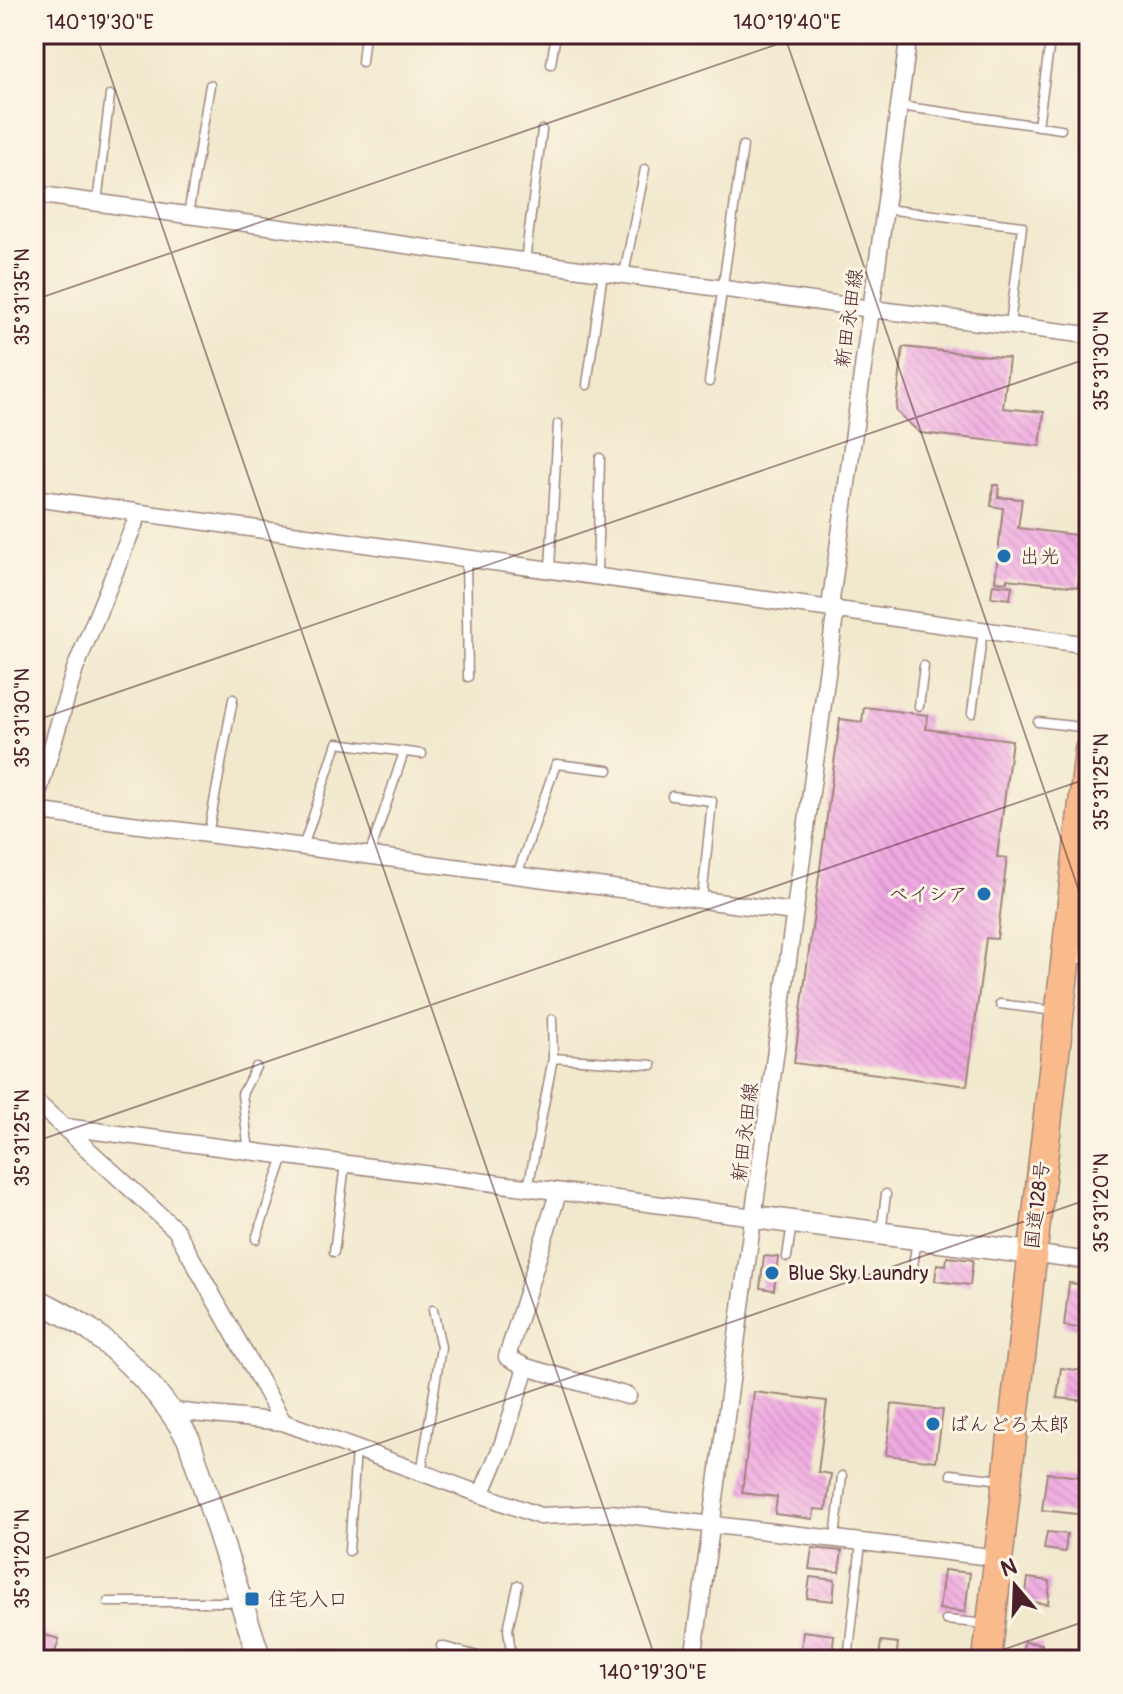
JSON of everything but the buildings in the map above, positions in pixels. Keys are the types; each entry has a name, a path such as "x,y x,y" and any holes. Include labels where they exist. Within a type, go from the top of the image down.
{"highway":[{"name":"国道128号","path":"987,1660 1059,1012 1078,954 1089,750"}],"street":[{"name":"新田永田線","path":"693,1660 909,34"},
{"path":"34,194 871,309 1089,335"},
{"path":"34,498 1089,645"},
{"path":"139,513 75,669 34,809 369,857 793,912"},
{"path":"34,1100 176,1230 283,1422"},
{"path":"65,1127 1089,1261"},
{"path":"558,1193 507,1357 526,1367 628,1396"},
{"path":"34,1298 92,1332 149,1383 172,1411 189,1440 260,1660"},
{"path":"481,1495 503,1443 526,1367"},
{"path":"172,1411 283,1422 540,1516 610,1513 1000,1558"}],"lane":[{"path":"362,62 365,34"},
{"path":"551,64 556,34"},
{"path":"1038,126 1051,34"},
{"path":"188,215 210,85"},
{"path":"97,203 110,95"},
{"path":"899,106 1061,129"},
{"path":"525,261 542,130"},
{"path":"709,382 743,146"},
{"path":"624,275 645,169"},
{"path":"885,209 1022,226 1010,325"},
{"path":"587,385 603,272"},
{"path":"550,569 558,424"},
{"path":"597,576 600,458"},
{"path":"466,558 468,677"},
{"path":"972,713 983,629"},
{"path":"919,706 924,666"},
{"path":"208,835 233,699"},
{"path":"1038,722 1089,728"},
{"path":"303,848 337,743 422,754"},
{"path":"369,857 404,752"},
{"path":"517,876 556,764 608,770"},
{"path":"672,796 712,801 702,900"},
{"path":"1000,1004 1059,1012"},
{"path":"528,1189 553,1058 552,1019"},
{"path":"553,1058 652,1065"},
{"path":"249,1152 242,1094 256,1067"},
{"path":"256,1239 284,1156"},
{"path":"334,1252 345,1164"},
{"path":"881,1234 886,1194"},
{"path":"787,1257 792,1222"},
{"path":"912,1273 917,1238"},
{"path":"421,1474 441,1347 433,1310"},
{"path":"349,1551 356,1450"},
{"path":"951,1474 1008,1480"},
{"path":"835,1539 842,1476"},
{"path":"848,1659 861,1542"},
{"path":"512,1660 508,1629 518,1585"},
{"path":"108,1602 242,1602"},
{"path":"946,1620 992,1625"},
{"path":"441,1646 468,1657 493,1660"}],"place":[{"name":"出光","path":"1004,556"},
{"name":"ベイシア","path":"984,894"},
{"name":"Blue Sky Laundry","path":"772,1273"},
{"name":"ばんどろ太郎","path":"933,1424"},
{"name":"住宅入口","path":"252,1599"}]}
